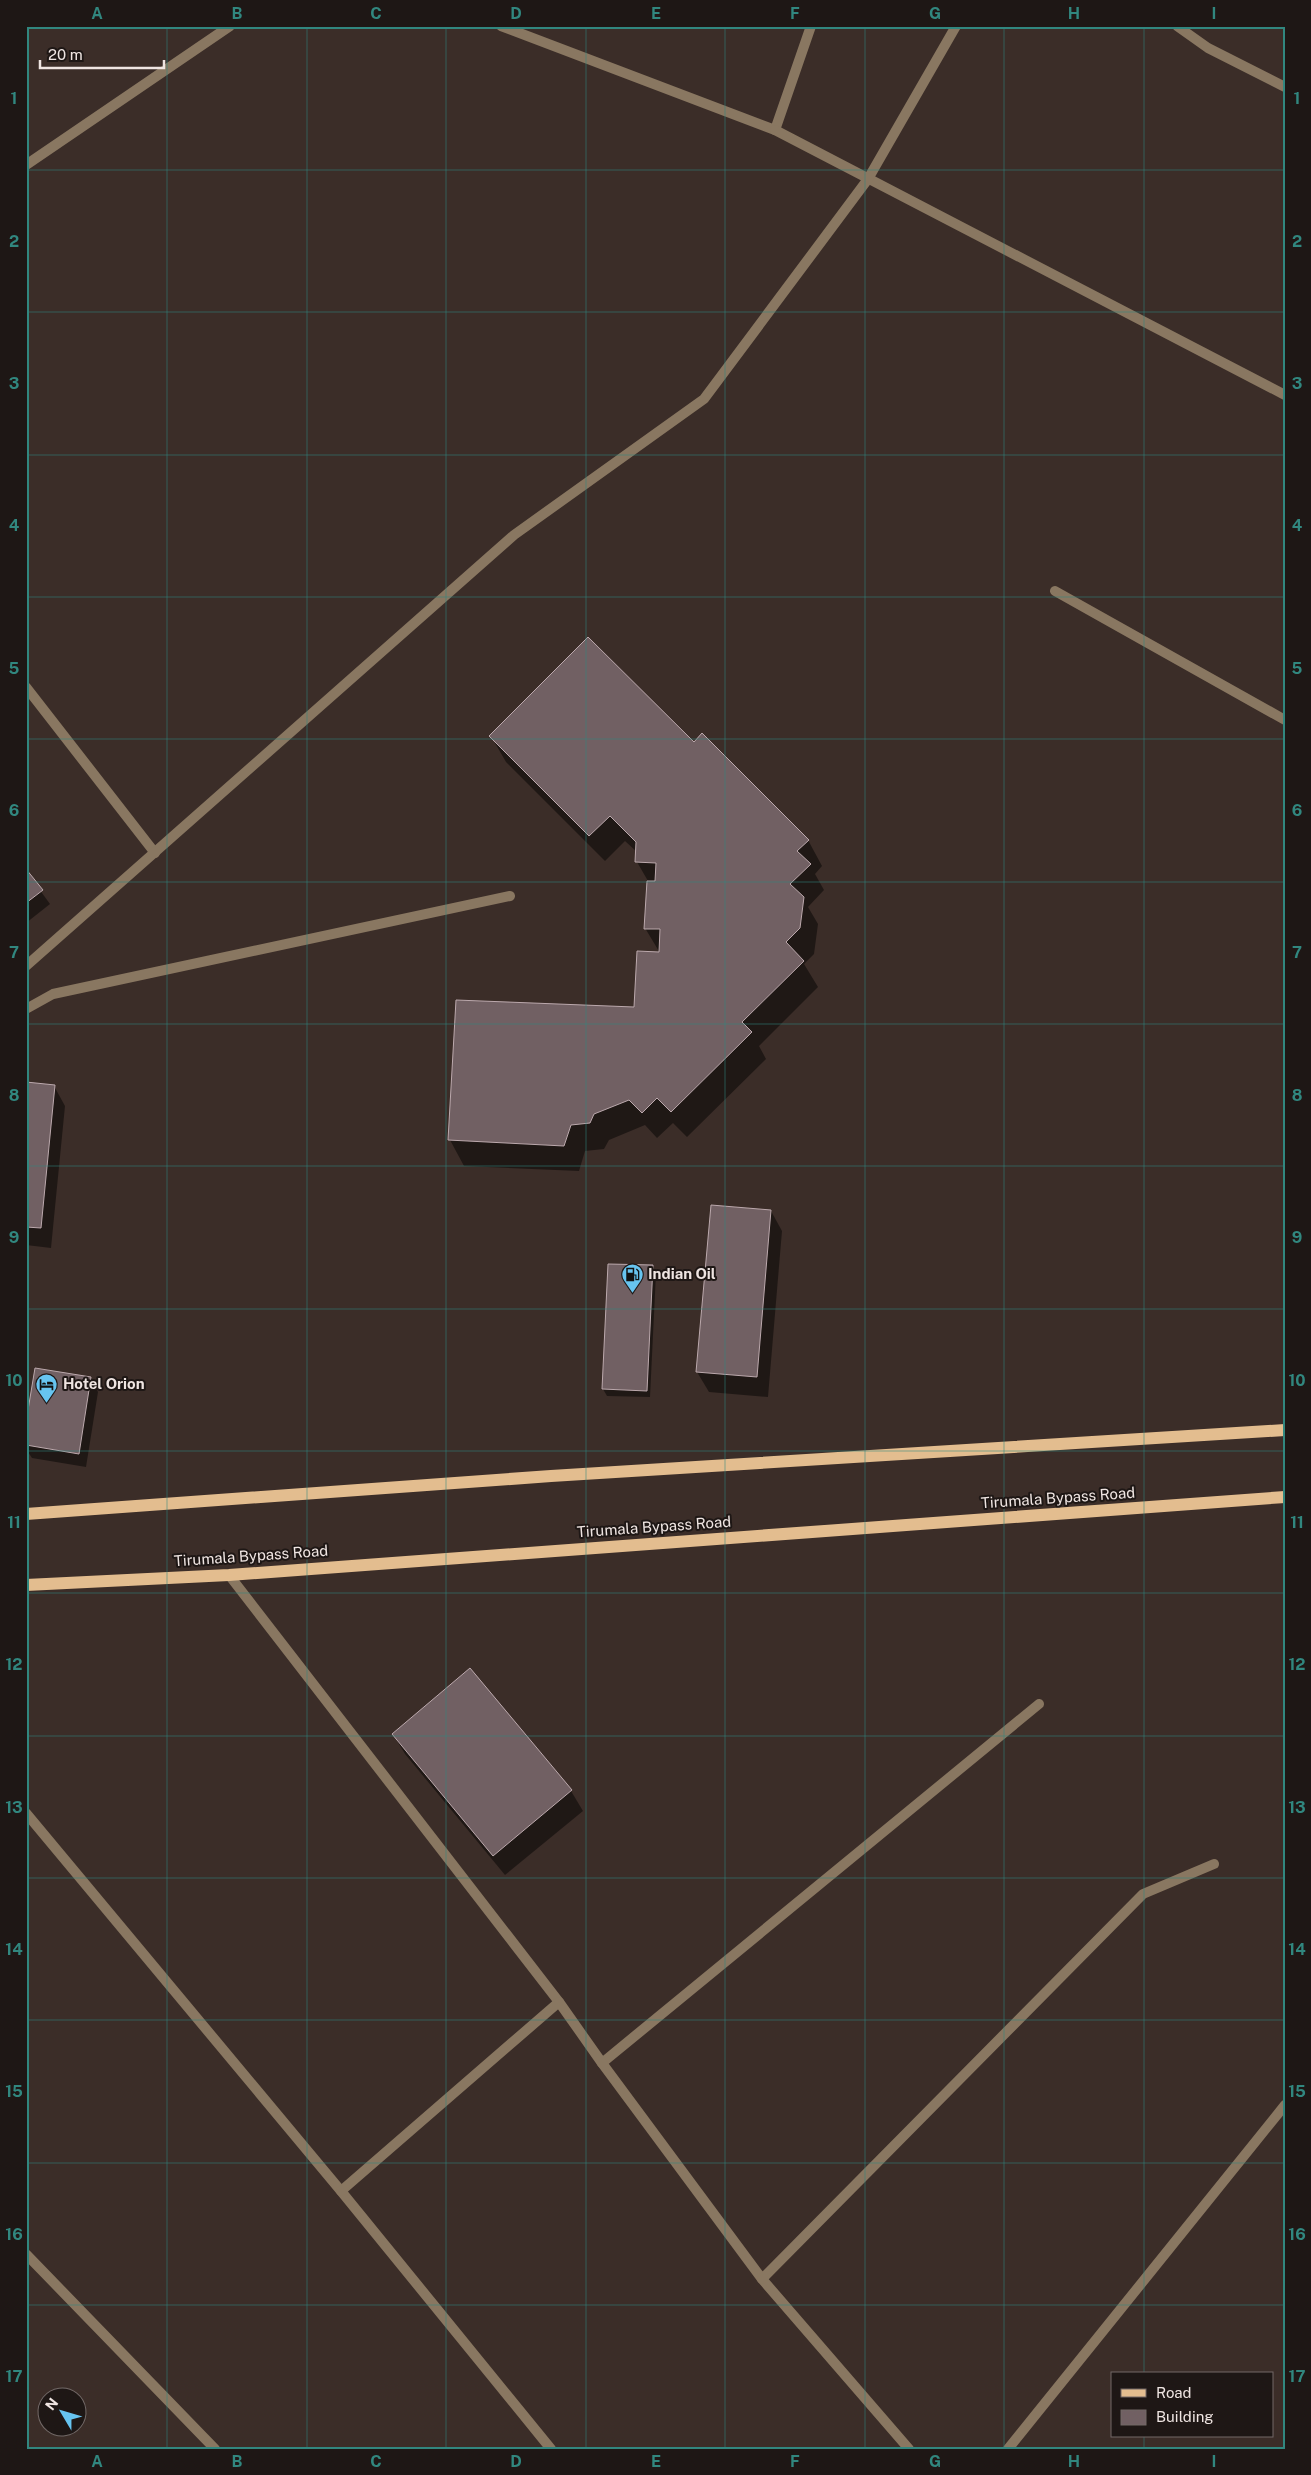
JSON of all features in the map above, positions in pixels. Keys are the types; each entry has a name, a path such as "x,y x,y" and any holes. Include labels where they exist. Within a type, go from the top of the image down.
{"main road":[{"path":"26,1514 542,1477 1285,1430"},
{"name":"Tirumala Bypass Road","path":"26,1585 229,1575 1285,1498"}],"street":[{"path":"26,166 230,26"},
{"path":"502,26 775,130 1285,395"},
{"path":"775,130 811,26"},
{"path":"26,966 514,535 704,399 868,179 956,26"},
{"path":"1177,26 1208,48 1285,87"},
{"path":"1055,591 1285,720"},
{"path":"26,687 155,853"},
{"path":"26,1009 53,994 510,896"},
{"path":"229,1575 559,2002 762,2279 909,2449"},
{"path":"602,2063 1039,1704"},
{"path":"26,1813 341,2191 551,2449"},
{"path":"762,2279 1143,1894 1214,1864"},
{"path":"341,2191 559,2002"},
{"path":"1008,2449 1285,2105"},
{"path":"26,2254 215,2449"}],"building":[{"path":"588,637 694,742 702,733 809,840 797,851 811,864 790,884 804,897 800,928 786,942 804,961 742,1022 752,1032 671,1112 657,1098 642,1113 629,1100 594,1114 590,1123 571,1125 564,1146 448,1140 456,1000 634,1007 637,951 659,952 660,929 644,929 647,881 655,881 656,863 635,862 636,842 610,816 589,836 489,736"},
{"path":"26,869 43,890 26,903"},
{"path":"26,1082 55,1085 41,1228 26,1227"},
{"path":"711,1205 771,1210 757,1377 696,1372"},
{"path":"608,1264 653,1265 647,1391 602,1389"},
{"path":"35,1368 91,1377 79,1454 26,1445 26,1422"},
{"path":"470,1668 572,1790 493,1856 392,1734"}],"place":[{"name":"Indian Oil","path":"632,1293"},
{"name":"Hotel Orion","path":"47,1403"}]}
